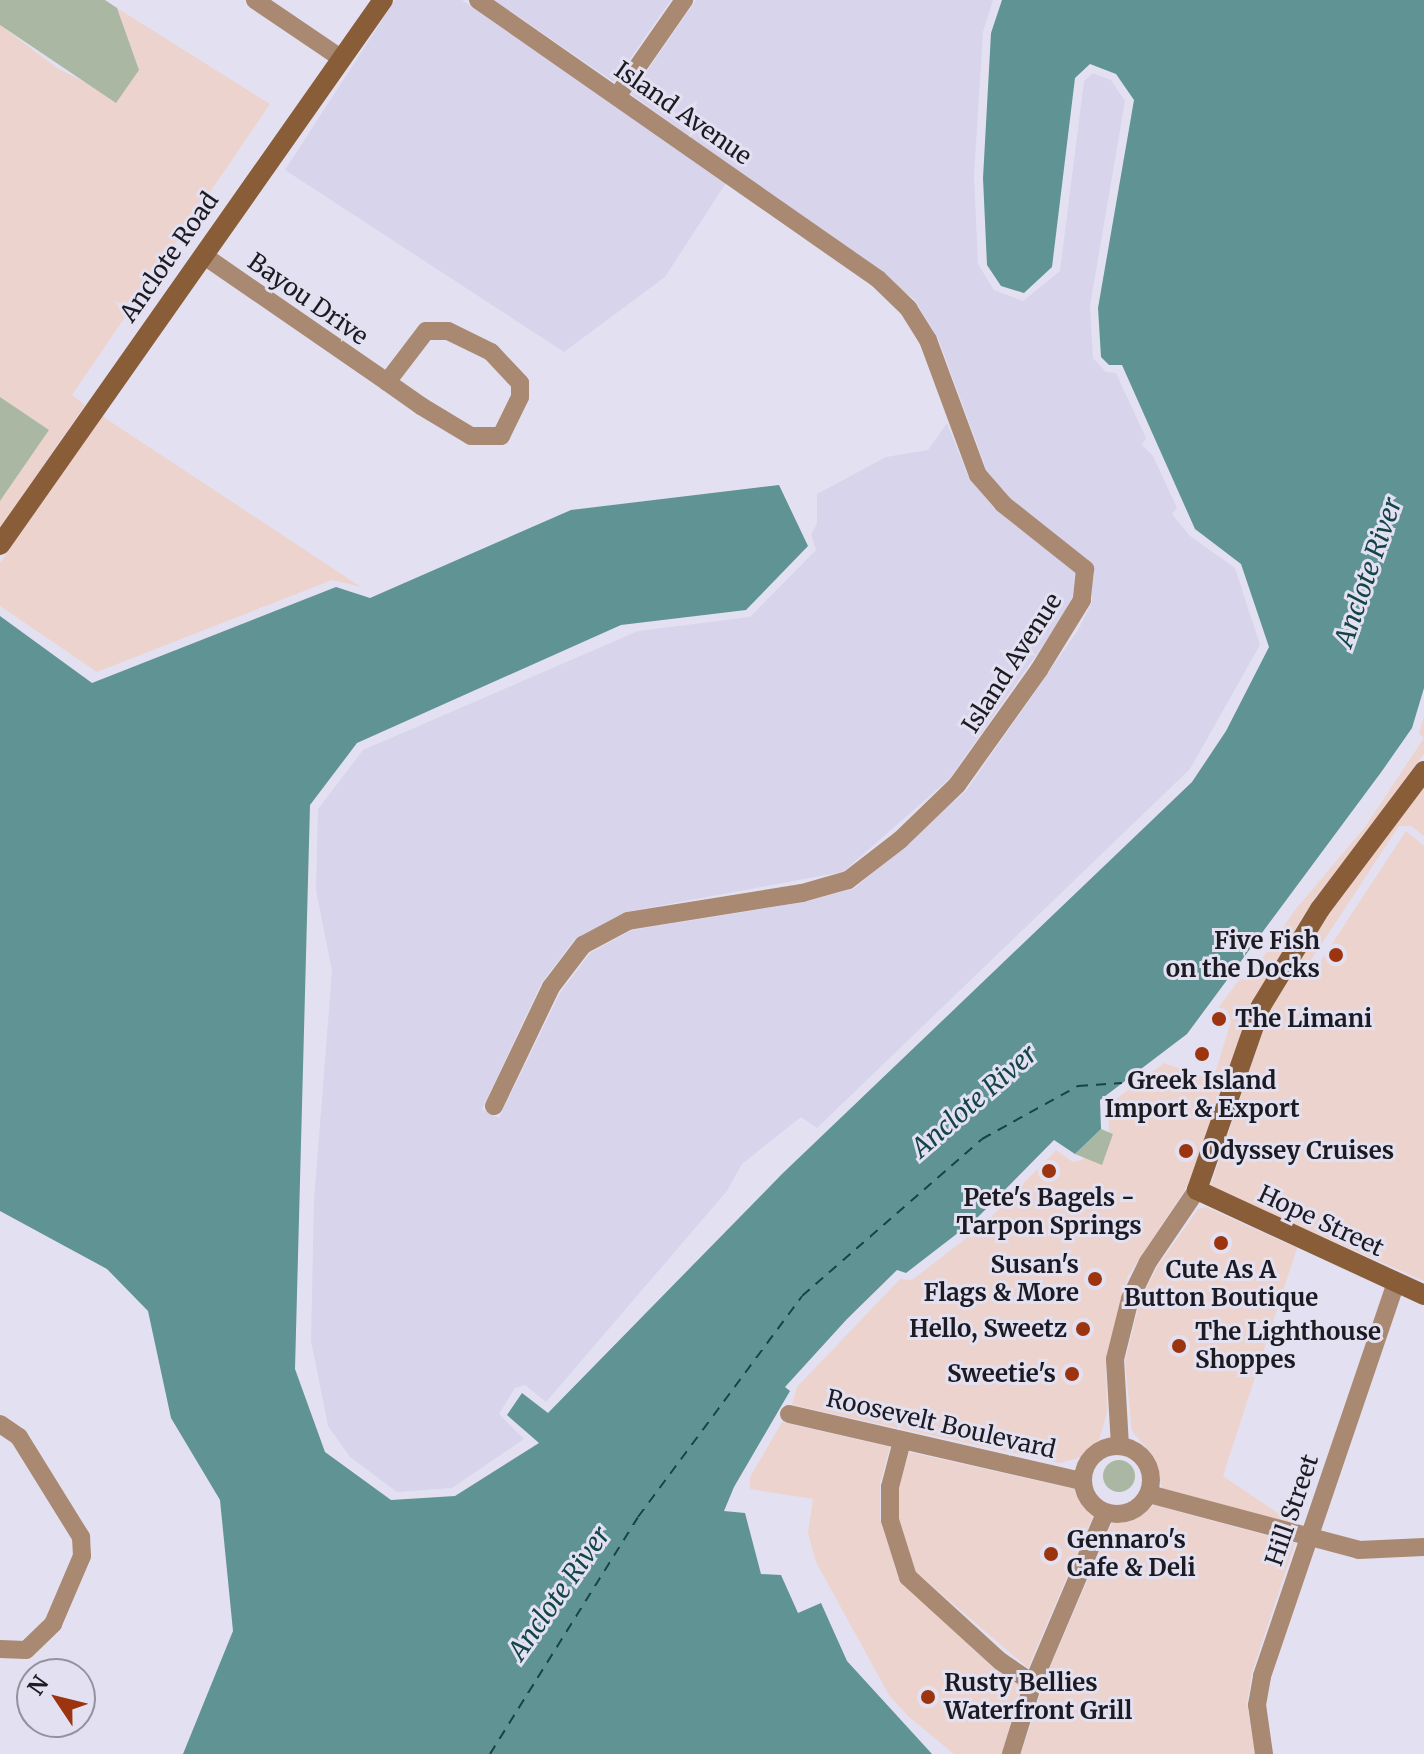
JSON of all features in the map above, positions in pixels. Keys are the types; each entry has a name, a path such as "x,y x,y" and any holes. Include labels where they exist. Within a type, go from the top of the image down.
{"street":[{"path":"255,0 342,59"},
{"name":"Anclote Road","path":"0,545 383,0"},
{"name":"Island Avenue","path":"478,0 878,279 908,308 928,340 978,475 1003,504 1085,569 1082,600 957,785 848,880 802,893 628,921 583,945 551,987 494,1106"},
{"path":"618,95 684,0"},
{"name":"Bayou Drive","path":"203,255 387,382 471,436 501,436 520,397 520,383 491,352 448,331 426,331 387,382"},
{"path":"1120,1446 1115,1359 1130,1299 1148,1262 1197,1190 1261,1006 1320,909 1424,771"},
{"name":"Hope Street","path":"1197,1190 1395,1285 1424,1295"},
{"name":"Hill Street","path":"1264,1754 1257,1705 1262,1676 1395,1285"},
{"name":"Roosevelt Boulevard","path":"789,1414 1082,1481"},
{"path":"0,1424 19,1437 35,1462 81,1537 82,1556 53,1624 26,1650 0,1649"},
{"path":"902,1441 890,1487 890,1520 908,1577 1000,1661 1033,1683"},
{"path":"1120,1446 1147,1462 1149,1494 1126,1514 1105,1513 1089,1500 1082,1481 1098,1451 1120,1446"},
{"path":"1149,1494 1359,1550 1424,1547"},
{"path":"1011,1754 1033,1683 1105,1513"}],"shaded area":[{"path":"0,0 105,0 117,8 139,70 116,103 0,25"},
{"path":"395,0 462,0 726,183 665,277 564,352 285,170"},
{"path":"494,0 671,0 614,82"},
{"path":"696,0 993,0 983,32 974,176 978,264 994,290 1023,301 1060,271 1084,81 1093,73 1111,80 1125,101 1090,306 1093,358 1106,372 1116,373 1146,438 1142,445 1153,456 1177,508 1172,514 1190,536 1235,568 1260,645 1190,769 817,1128 801,1117 742,1164 727,1191 546,1402 525,1385 515,1388 499,1414 524,1439 452,1488 397,1492 350,1457 328,1426 311,1341 314,1200 332,971 316,890 318,809 363,750 638,631 750,617 816,550 811,534 817,524 817,494 886,457 928,450 947,423 969,478 996,510 1075,572 1073,596 1061,620 949,779 843,872 625,912 575,939 542,982 482,1109 499,1118 560,993 590,953 632,930 805,902 855,888 966,791 1078,630 1092,602 1092,564 1009,498 987,471 938,338 914,299 631,94"},
{"path":"117,8 270,104 72,395 85,405 0,528 0,501 49,430 0,397 0,25 57,68 104,92 139,70"},
{"path":"0,397 49,430 0,501"},
{"path":"102,416 361,587 332,580 97,672 0,606 0,563"},
{"path":"1424,716 1424,738 1419,733"},
{"path":"1424,738 1424,754 1311,904 1252,1002 1188,1185 1128,1276 1106,1358 1107,1413 1099,1440 1082,1457 1060,1463 792,1405 797,1387 900,1279 912,1280 982,1226 1056,1150 1073,1162 1082,1160 1109,1132 1108,1105 1164,1063 1213,1080 1231,1021 1218,1008 1239,980 1249,978 1295,910 1365,827"},
{"path":"1424,787 1424,836 1411,826 1399,826 1311,960 1318,965 1406,831 1424,846 1424,1281 1210,1187 1270,1010 1328,915"},
{"path":"1101,1129 1113,1134 1102,1165 1075,1154"},
{"path":"1206,1207 1297,1248 1223,1476 1294,1524 1162,1488 1154,1457 1132,1431 1125,1362 1139,1304 1157,1267 1198,1209"},
{"path":"782,1422 890,1447 880,1484 880,1519 899,1579 993,1668 1021,1685 1002,1754 954,1754 909,1717 889,1695 816,1562 808,1533 813,1499 750,1489 750,1477"},
{"path":"909,1452 1074,1489 1093,1516 1028,1668 916,1572 899,1520 899,1489"},
{"path":"1119,1460 1130,1465 1135,1476 1130,1487 1119,1492 1108,1487 1103,1476 1108,1465"},
{"path":"1154,1505 1295,1543 1252,1673 1247,1703 1255,1754 1021,1754 1045,1679 1112,1523 1131,1522"}],"water":[{"name":"Anclote River","path":"1002,0 1424,0 1424,688 1412,728 1187,1034 1100,1100 1101,1129 1075,1154 1054,1140 976,1219 906,1273 897,1270 847,1319 785,1387 790,1391 734,1487 724,1511 745,1513 761,1574 781,1575 798,1613 821,1603 847,1661 932,1754 183,1754 233,1631 220,1500 171,1418 148,1311 107,1269 0,1211 0,616 92,683 336,587 370,598 571,510 779,485 808,546 746,610 621,625 357,743 310,805 295,1369 325,1452 391,1500 455,1496 539,1443 507,1415 522,1393 548,1413 782,1174 1192,782 1226,731 1269,647 1241,564 1195,529 1122,365 1109,365 1101,357 1098,308 1134,100 1116,74 1090,64 1075,78 1052,267 1024,293 1001,286 987,265 983,178 991,33"}],"ferry route":[{"path":"490,1754 638,1517 802,1296 982,1139 1078,1086 1122,1083"}],"place":[{"name":"Five Fish on the Docks","path":"1336,955"},
{"name":"The Limani","path":"1219,1019"},
{"name":"Greek Island Import & Export","path":"1202,1054"},
{"name":"Odyssey Cruises","path":"1186,1151"},
{"name":"Pete's Bagels - Tarpon Springs","path":"1049,1171"},
{"name":"Cute As A Button Boutique","path":"1221,1243"},
{"name":"Susan's Flags & More","path":"1095,1279"},
{"name":"Hello, Sweetz","path":"1083,1329"},
{"name":"The Lighthouse Shoppes","path":"1179,1346"},
{"name":"Sweetie's","path":"1072,1374"},
{"name":"Gennaro's Cafe & Deli","path":"1051,1554"},
{"name":"Rusty Bellies Waterfront Grill","path":"928,1697"}]}
